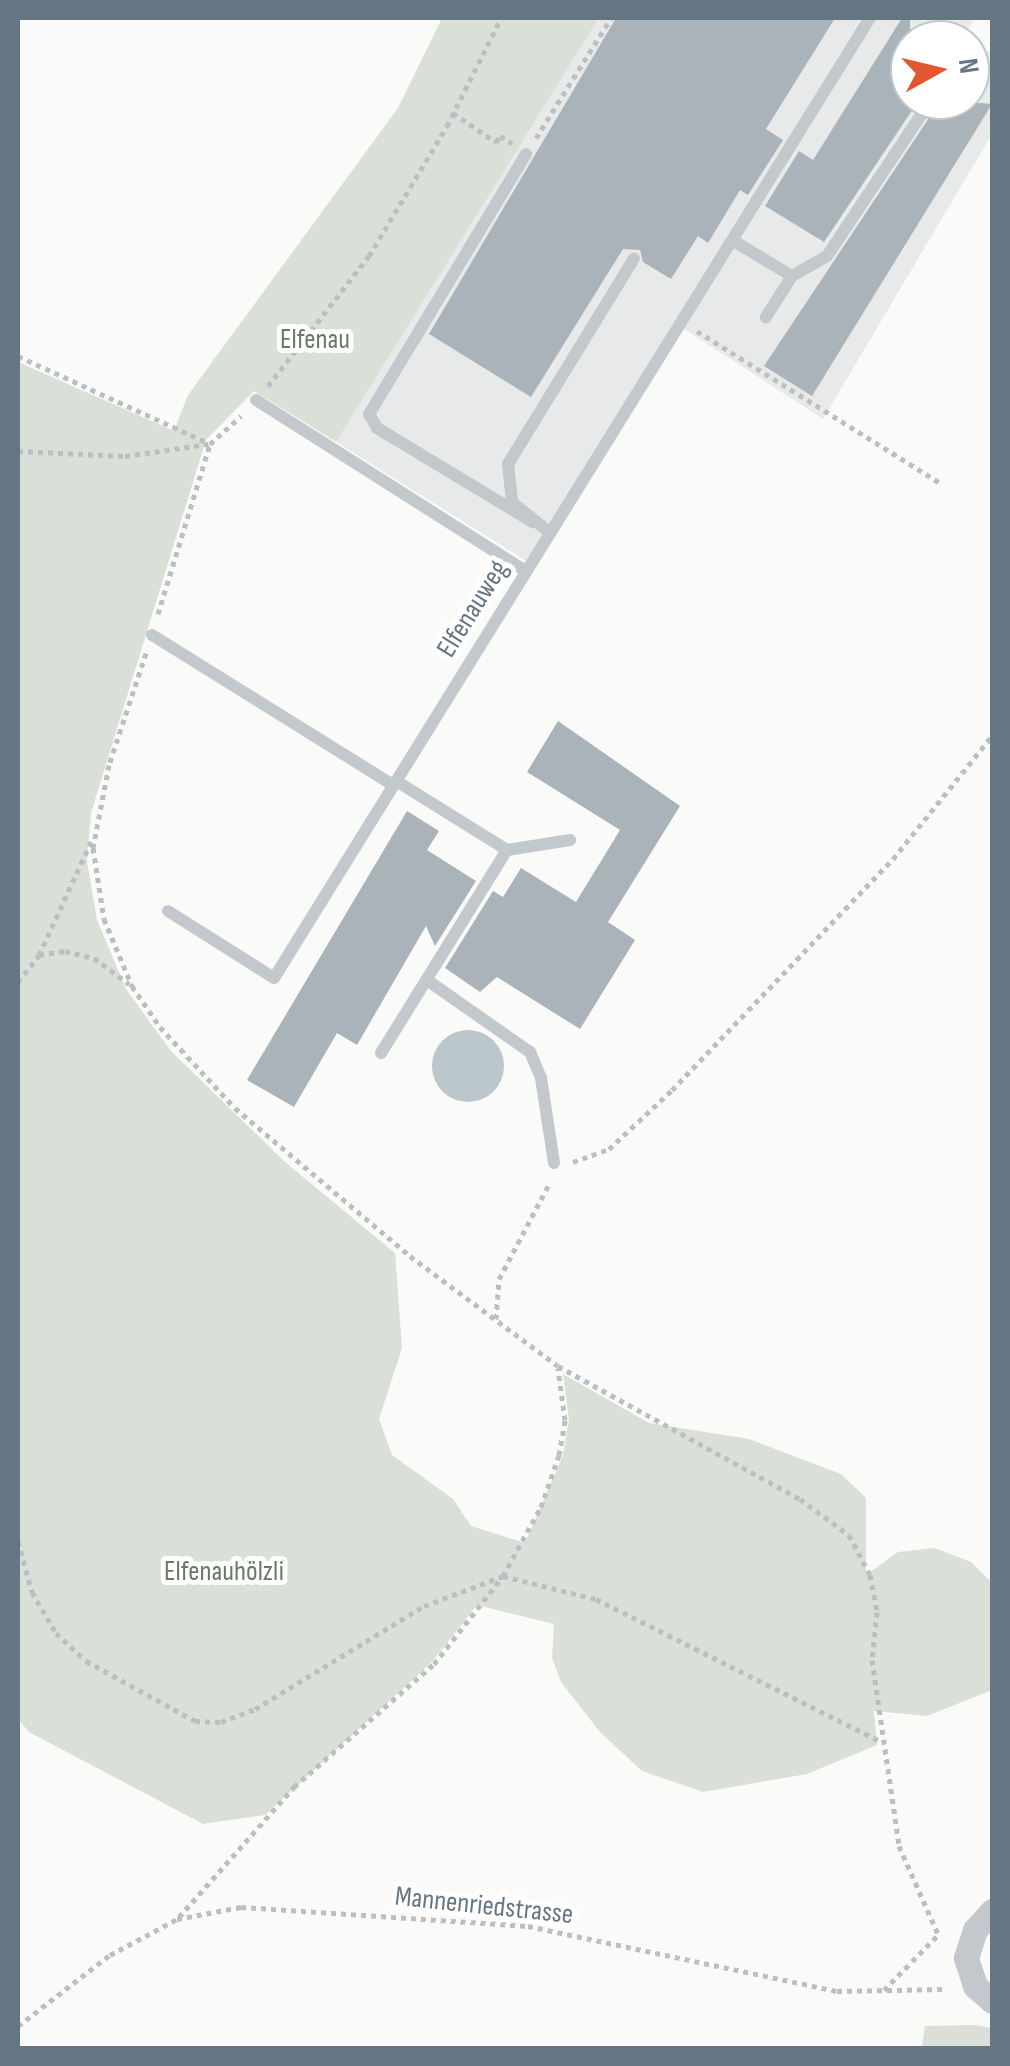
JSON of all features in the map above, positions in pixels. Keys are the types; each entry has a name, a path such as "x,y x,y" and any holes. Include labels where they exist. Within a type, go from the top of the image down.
{"street":[{"path":"984,1994 966,1953 992,1911"}],"lane":[{"name":"Elfenauweg","path":"168,912 274,978 870,18"},
{"path":"766,318 792,276 827,256 918,120"},
{"path":"526,154 369,414 378,428 549,532"},
{"path":"732,240 792,276"},
{"path":"533,522 510,497 510,458 634,258"},
{"path":"256,400 525,572"},
{"path":"152,634 507,850 570,840"},
{"path":"381,1054 507,850"},
{"path":"427,980 530,1052 542,1078 554,1163"}],"path":[{"path":"18,451 124,456 210,444 256,400 369,256 453,113 500,18"},
{"path":"526,154 611,18"},
{"path":"453,113 496,142 500,136"},
{"path":"682,322 940,483"},
{"path":"18,356 210,444"},
{"path":"966,1953 938,1934 900,1846 872,1660 876,1612 870,1575 849,1535 800,1500 558,1366 496,1318 499,1279 554,1163 609,1149 672,1090 893,859 992,736"},
{"path":"18,982 40,956 95,832"},
{"path":"40,956 84,955 132,986"},
{"path":"177,1919 294,1787 434,1664 503,1576 540,1508 559,1456 565,1420 558,1366"},
{"path":"18,1541 32,1592 56,1633 86,1661 195,1721 222,1722 256,1709 424,1606 503,1576 596,1598 882,1743"},
{"name":"Mannenriedstrasse","path":"18,2026 110,1955 177,1919 241,1907 292,1907 528,1926 764,1979 882,1992 984,1994"},
{"path":"882,1992 938,1934"}],"shaded area":[{"path":"599,18 975,18 890,20 890,120 990,120 990,53 992,134 823,419 684,329 536,567 336,442"},
{"path":"468,1030 482,1032 494,1040 502,1052 502,1080 494,1092 482,1100 468,1102 454,1100 442,1092 434,1080 432,1066 434,1052 442,1040 454,1032"}],"green space":[{"name":"Elfenauhölzli","path":"442,18 599,18 336,442 254,391 206,440 91,813 87,861 97,920 126,989 171,1051 285,1162 395,1253 402,1348 379,1419 392,1455 453,1499 471,1526 525,1543 563,1455 569,1420 563,1374 649,1423 749,1439 841,1474 866,1498 866,1575 898,1552 934,1548 971,1562 992,1583 992,1690 927,1716 874,1711 877,1745 807,1774 703,1792 642,1771 600,1732 561,1682 552,1658 554,1624 477,1605 432,1662 265,1815 203,1824 29,1732 18,1719 18,362 174,431 188,395 398,108"},
{"path":"925,2026 992,2028 992,2048 922,2048"}],"building":[{"path":"616,18 835,18 766,129 783,140 748,195 740,190 708,243 698,236 671,279 643,262 640,250 623,249 531,397 429,334"},
{"path":"890,37 890,120 906,120 824,242 765,206 799,151 813,160"},
{"path":"928,120 982,120 812,396 764,366"},
{"path":"558,721 680,806 608,922 635,940 580,1029 497,977 480,992 445,968 493,891 503,897 521,868 576,902 620,830 527,772"},
{"path":"407,811 439,831 427,850 476,881 435,946 426,926 357,1045 337,1033 294,1107 247,1080"}],"park label":[{"name":"Elfenau","path":"315,340"}]}
